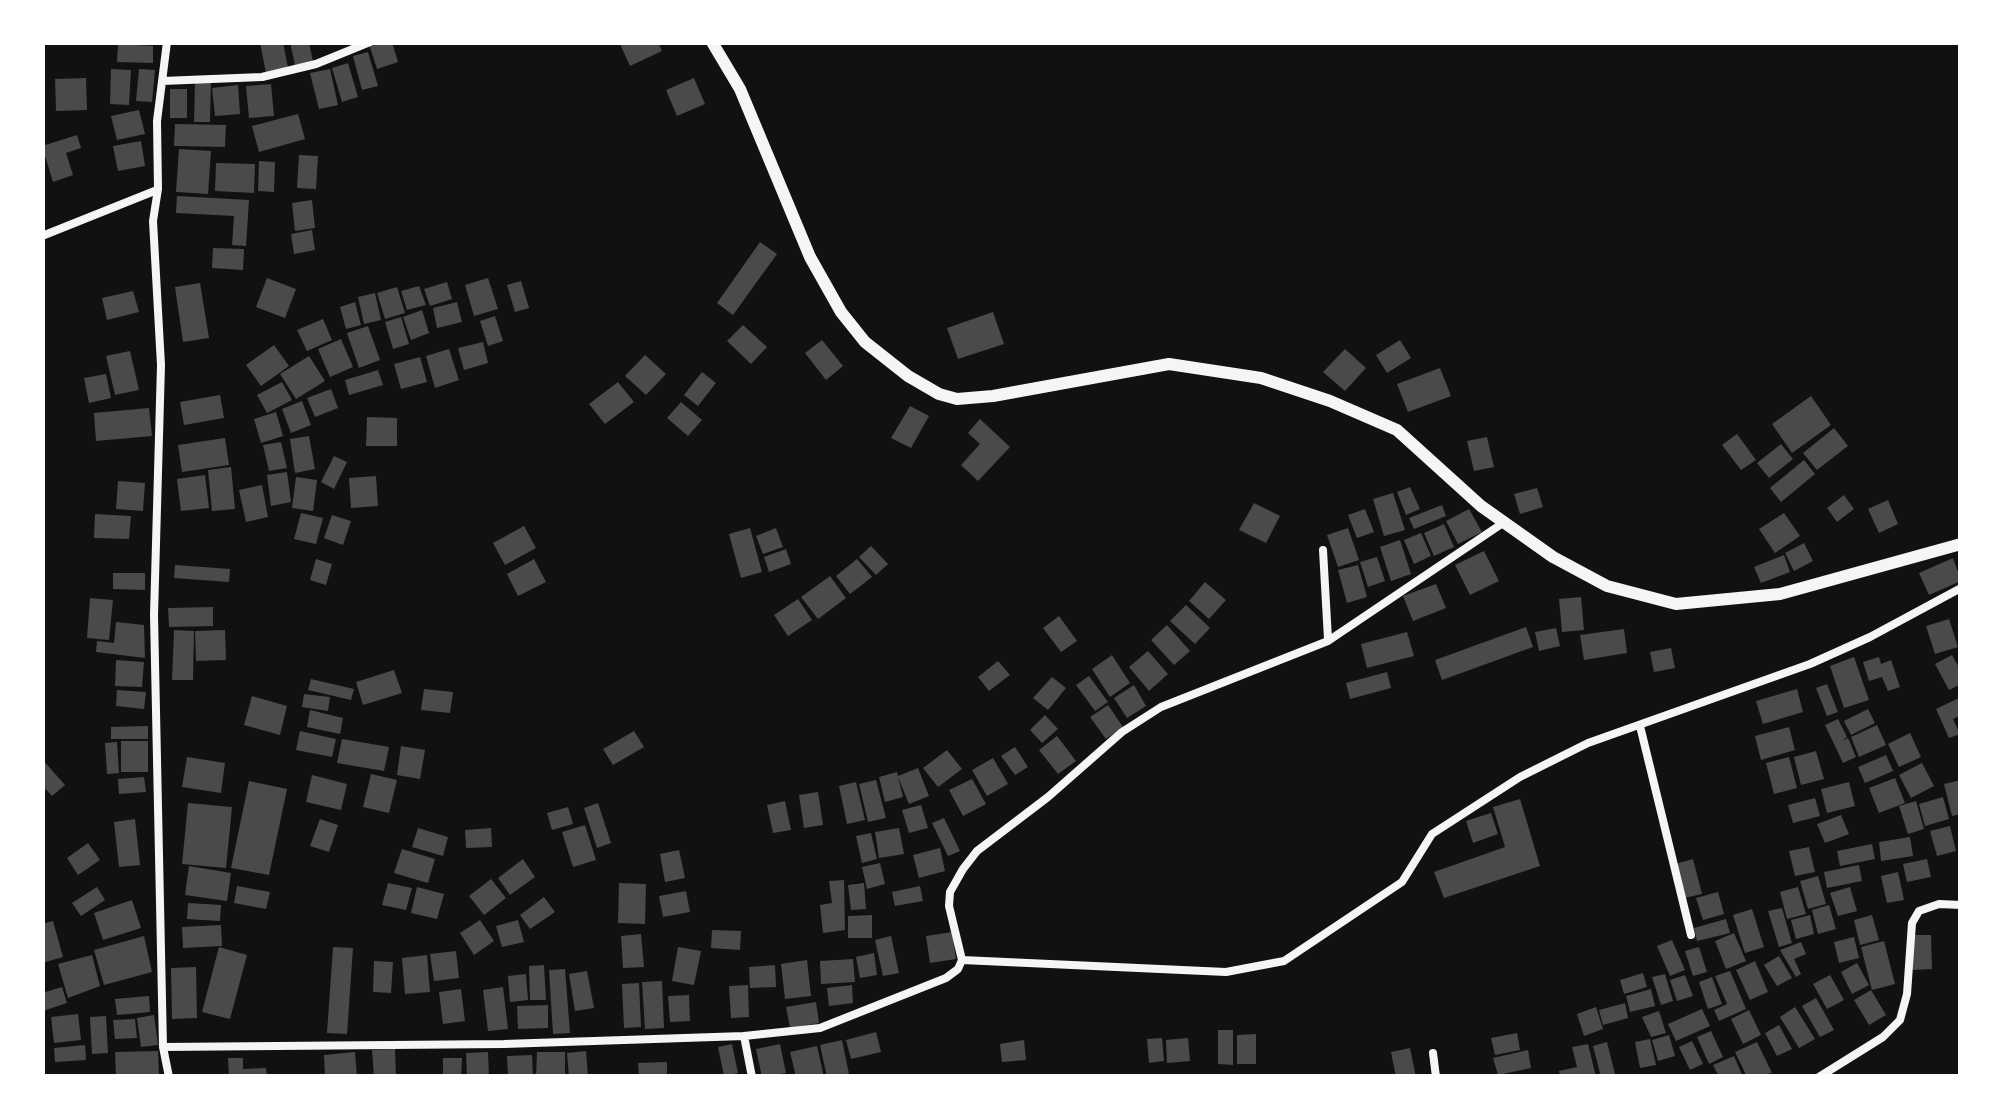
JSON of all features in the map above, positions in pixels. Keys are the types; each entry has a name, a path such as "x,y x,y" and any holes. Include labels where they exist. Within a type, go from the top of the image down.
{"main road":[{"path":"712,42 740,89 810,256 841,312 865,342 939,394 973,399 1169,364 1261,378 1397,430 1502,523 1553,557 1606,586 1676,604 1780,594 1961,544"}],"street":[{"path":"167,42 157,121 158,189 153,221 161,365 154,615 163,1047 169,1077"},
{"path":"162,82 262,77 316,64 370,42"},
{"path":"42,236 158,189"},
{"path":"962,960 950,892 977,851 1105,746 1161,707 1328,641 1502,523"},
{"path":"1323,550 1328,641"},
{"path":"962,960 1226,972 1284,962 1402,882 1432,834 1520,777 1588,743 1810,664 1870,638 1961,588"},
{"path":"1640,726 1691,935"},
{"path":"1819,1077 1883,1037 1900,1020 1907,994 1912,923 1919,911 1939,904 1961,904"},
{"path":"163,1047 503,1044 744,1036 820,1028 946,978 962,960"},
{"path":"744,1036 752,1077"},
{"path":"1433,1053 1436,1077"}],"building":[{"path":"283,42 288,68 266,73 260,43"},
{"path":"290,42 309,42 313,62 295,65"},
{"path":"392,42 398,62 377,69 369,44"},
{"path":"619,42 658,42 662,51 630,66"},
{"path":"118,44 153,46 153,63 117,62"},
{"path":"368,52 378,86 362,90 353,56"},
{"path":"348,63 358,97 342,102 332,68"},
{"path":"111,69 131,70 129,105 110,104"},
{"path":"139,69 155,70 152,102 136,101"},
{"path":"330,69 338,105 319,109 310,73"},
{"path":"86,78 87,110 56,111 55,79"},
{"path":"694,78 705,104 677,116 666,90"},
{"path":"195,81 211,82 210,122 194,122"},
{"path":"271,84 274,116 249,118 246,86"},
{"path":"238,85 240,114 215,116 212,88"},
{"path":"170,89 187,89 187,118 170,118"},
{"path":"139,110 145,134 117,140 111,116"},
{"path":"298,114 305,139 259,152 252,126"},
{"path":"175,124 226,125 225,147 174,146"},
{"path":"77,135 81,148 66,153 73,175 53,182 42,146"},
{"path":"141,141 145,166 118,171 113,146"},
{"path":"179,149 211,151 208,194 176,192"},
{"path":"299,155 318,156 316,189 297,188"},
{"path":"259,161 275,162 274,192 258,191"},
{"path":"216,163 255,164 254,193 215,191"},
{"path":"177,196 249,200 246,246 232,245 234,216 176,213"},
{"path":"312,200 315,228 295,231 292,203"},
{"path":"312,230 315,250 294,254 291,234"},
{"path":"760,242 777,254 733,315 717,303"},
{"path":"213,248 244,249 243,270 212,268"},
{"path":"267,278 296,289 285,318 256,307"},
{"path":"488,278 498,309 474,316 465,285"},
{"path":"521,281 529,308 515,312 507,285"},
{"path":"447,282 452,299 430,306 424,289"},
{"path":"200,283 209,338 183,342 175,287"},
{"path":"419,286 426,305 407,310 401,291"},
{"path":"397,287 405,313 385,319 377,293"},
{"path":"133,291 139,312 107,320 102,298"},
{"path":"375,293 381,320 364,324 358,297"},
{"path":"355,302 361,325 346,329 340,307"},
{"path":"457,302 462,322 437,328 433,308"},
{"path":"422,310 429,333 411,340 403,317"},
{"path":"993,312 1004,344 958,359 947,328"},
{"path":"495,316 503,341 488,346 480,321"},
{"path":"401,317 409,344 393,349 385,322"},
{"path":"323,319 332,340 307,351 297,330"},
{"path":"743,325 767,347 751,364 727,341"},
{"path":"368,326 380,360 359,368 347,333"},
{"path":"341,339 353,367 330,377 318,349"},
{"path":"822,340 843,366 826,380 805,353"},
{"path":"1400,340 1411,358 1387,373 1376,355"},
{"path":"483,342 488,363 464,370 458,348"},
{"path":"274,345 289,366 261,386 246,365"},
{"path":"449,349 459,380 435,388 426,356"},
{"path":"1345,349 1366,368 1345,391 1323,372"},
{"path":"130,351 139,390 115,395 106,356"},
{"path":"645,355 666,374 646,395 625,376"},
{"path":"309,356 325,381 296,399 280,374"},
{"path":"420,357 427,382 401,389 394,364"},
{"path":"1440,368 1451,396 1408,412 1397,384"},
{"path":"378,370 383,385 349,395 345,380"},
{"path":"702,372 716,383 698,406 684,395"},
{"path":"106,374 111,398 89,403 84,378"},
{"path":"282,382 292,400 267,413 257,395"},
{"path":"618,382 634,402 605,424 589,404"},
{"path":"331,389 338,408 315,417 307,398"},
{"path":"220,395 224,418 184,425 180,402"},
{"path":"1811,396 1831,425 1792,453 1772,424"},
{"path":"302,401 311,425 291,433 282,409"},
{"path":"681,402 702,420 688,436 667,418"},
{"path":"910,406 929,416 911,448 891,438"},
{"path":"149,408 152,436 96,441 94,413"},
{"path":"276,412 283,436 261,443 254,419"},
{"path":"367,417 397,418 397,446 366,446"},
{"path":"980,419 1010,447 978,481 961,465 980,444 968,433"},
{"path":"1834,428 1848,446 1817,470 1803,453"},
{"path":"1737,434 1756,460 1741,470 1722,445"},
{"path":"309,436 315,469 295,473 290,439"},
{"path":"1487,437 1494,467 1474,471 1467,441"},
{"path":"225,438 229,465 182,472 178,445"},
{"path":"281,442 287,468 269,471 263,445"},
{"path":"1781,444 1793,459 1769,478 1757,463"},
{"path":"334,456 347,462 334,489 321,482"},
{"path":"1804,460 1815,474 1781,502 1770,488"},
{"path":"231,467 235,509 212,511 208,470"},
{"path":"287,472 291,502 271,506 267,475"},
{"path":"205,475 209,508 181,511 177,479"},
{"path":"376,476 378,506 351,508 349,478"},
{"path":"296,477 317,480 313,511 292,508"},
{"path":"118,481 145,483 143,511 116,509"},
{"path":"262,485 268,517 246,522 239,490"},
{"path":"1410,487 1420,509 1406,515 1397,492"},
{"path":"1537,488 1543,507 1520,514 1514,494"},
{"path":"1393,493 1405,530 1384,536 1373,499"},
{"path":"1844,495 1854,509 1837,522 1827,508"},
{"path":"1888,500 1898,524 1879,533 1868,509"},
{"path":"1254,503 1280,516 1266,543 1239,530"},
{"path":"1442,505 1446,516 1414,529 1409,518"},
{"path":"1365,509 1374,532 1357,538 1348,515"},
{"path":"1469,509 1482,532 1458,544 1446,521"},
{"path":"301,513 323,518 316,544 294,539"},
{"path":"1784,513 1800,536 1775,553 1759,529"},
{"path":"95,514 131,516 129,539 94,538"},
{"path":"332,515 351,521 343,545 324,538"},
{"path":"1444,524 1454,547 1434,556 1424,533"},
{"path":"524,526 536,548 505,565 493,543"},
{"path":"750,528 762,572 741,578 729,534"},
{"path":"776,528 783,547 763,554 756,536"},
{"path":"1348,528 1359,560 1338,567 1327,535"},
{"path":"1421,533 1431,556 1414,564 1404,540"},
{"path":"1400,540 1411,574 1391,581 1380,547"},
{"path":"1804,543 1813,561 1794,571 1785,553"},
{"path":"871,546 888,564 876,575 859,557"},
{"path":"786,549 791,564 769,572 764,557"},
{"path":"1484,551 1499,581 1470,595 1455,565"},
{"path":"1784,555 1790,572 1761,583 1754,567"},
{"path":"1377,557 1385,581 1368,587 1360,562"},
{"path":"1953,558 1961,581 1929,595 1919,573"},
{"path":"316,559 332,564 326,585 310,580"},
{"path":"534,559 546,582 518,596 507,574"},
{"path":"857,559 872,577 850,594 836,576"},
{"path":"175,565 230,569 229,582 174,578"},
{"path":"1358,565 1367,597 1347,603 1338,570"},
{"path":"113,573 145,573 145,590 113,589"},
{"path":"830,576 846,598 818,619 801,597"},
{"path":"1205,582 1226,600 1209,619 1189,601"},
{"path":"1436,584 1446,608 1413,621 1403,596"},
{"path":"1581,597 1584,630 1562,632 1559,599"},
{"path":"90,598 113,600 109,640 87,638"},
{"path":"798,599 812,620 788,636 774,615"},
{"path":"1186,605 1210,628 1195,644 1170,621"},
{"path":"213,607 213,626 169,627 168,608"},
{"path":"1059,616 1077,641 1061,652 1043,628"},
{"path":"1949,619 1958,647 1935,654 1926,626"},
{"path":"116,622 144,625 145,658 96,652 97,641 114,643"},
{"path":"1167,625 1190,651 1174,665 1151,640"},
{"path":"1526,627 1533,647 1442,680 1435,660"},
{"path":"1556,628 1560,646 1539,651 1535,632"},
{"path":"1624,629 1627,653 1584,660 1580,635"},
{"path":"174,630 194,631 193,680 172,680"},
{"path":"225,630 226,660 196,661 195,631"},
{"path":"1407,632 1414,656 1367,668 1361,644"},
{"path":"1671,648 1675,668 1654,672 1650,652"},
{"path":"1148,651 1168,674 1149,691 1129,667"},
{"path":"1112,655 1130,683 1110,697 1092,669"},
{"path":"1952,655 1961,671 1961,684 1949,690 1935,664"},
{"path":"1854,657 1869,700 1844,708 1830,666"},
{"path":"1879,657 1881,664 1891,660 1900,687 1888,691 1882,677 1869,681 1863,662"},
{"path":"116,660 144,662 142,687 115,686"},
{"path":"998,661 1010,675 989,691 978,677"},
{"path":"394,670 402,693 363,705 356,682"},
{"path":"1387,672 1391,688 1350,699 1346,683"},
{"path":"1089,676 1108,702 1095,711 1076,685"},
{"path":"1052,677 1066,688 1048,710 1033,698"},
{"path":"311,679 354,689 351,700 308,690"},
{"path":"1827,684 1838,712 1827,716 1816,688"},
{"path":"1134,685 1146,706 1127,718 1114,698"},
{"path":"424,689 453,692 450,713 421,710"},
{"path":"1797,689 1803,712 1763,724 1756,701"},
{"path":"117,690 146,692 144,709 116,706"},
{"path":"304,694 330,697 328,711 302,707"},
{"path":"252,696 287,706 280,735 244,725"},
{"path":"1961,697 1961,715 1953,719 1960,734 1949,738 1936,709"},
{"path":"1108,705 1123,727 1106,739 1090,717"},
{"path":"1868,709 1875,723 1851,735 1844,721"},
{"path":"310,710 343,718 340,734 307,727"},
{"path":"1045,715 1058,729 1042,743 1030,730"},
{"path":"1838,719 1847,737 1842,741 1848,738 1856,757 1843,763 1825,725"},
{"path":"1877,725 1886,745 1859,757 1851,737"},
{"path":"148,726 148,739 111,739 111,727"},
{"path":"1789,727 1795,750 1761,760 1755,736"},
{"path":"300,731 336,739 332,757 296,750"},
{"path":"634,731 644,747 613,765 603,749"},
{"path":"1910,733 1921,757 1899,767 1888,744"},
{"path":"1057,736 1076,761 1058,774 1039,750"},
{"path":"342,739 389,747 384,771 337,763"},
{"path":"121,741 148,741 148,772 121,772"},
{"path":"117,742 119,773 107,774 105,743"},
{"path":"401,746 425,750 420,779 397,775"},
{"path":"1015,747 1028,767 1015,775 1001,756"},
{"path":"947,750 962,769 938,787 923,768"},
{"path":"1816,751 1824,779 1801,785 1794,757"},
{"path":"1886,755 1893,771 1865,783 1858,767"},
{"path":"187,757 225,763 221,793 182,787"},
{"path":"1789,757 1797,788 1774,794 1766,763"},
{"path":"993,758 1008,784 987,796 972,770"},
{"path":"42,759 65,785 52,796 42,785"},
{"path":"1922,763 1934,786 1911,798 1899,775"},
{"path":"918,768 929,796 909,804 898,777 903,797 885,802 879,777"},
{"path":"371,774 397,780 389,813 363,807"},
{"path":"312,775 347,784 341,810 306,802"},
{"path":"144,777 146,792 119,794 118,779"},
{"path":"1895,778 1905,803 1879,813 1869,788"},
{"path":"972,779 986,804 963,816 949,790"},
{"path":"876,780 886,818 868,822 859,784"},
{"path":"1961,780 1961,814 1952,816 1944,784"},
{"path":"249,781 287,789 269,875 231,868"},
{"path":"856,782 865,820 847,824 839,786"},
{"path":"1849,782 1855,806 1827,813 1821,789"},
{"path":"818,792 823,825 804,828 799,795"},
{"path":"1943,797 1949,819 1925,826 1919,804"},
{"path":"1815,798 1820,816 1793,823 1788,805"},
{"path":"1520,799 1540,866 1444,898 1434,872 1505,847 1493,807"},
{"path":"785,801 791,830 773,833 767,805"},
{"path":"1916,801 1924,829 1908,834 1899,806"},
{"path":"188,803 232,807 226,868 182,864"},
{"path":"598,803 611,843 597,848 584,808"},
{"path":"921,805 928,828 909,833 902,810"},
{"path":"568,807 573,824 552,830 547,813"},
{"path":"1491,813 1498,834 1473,843 1466,821"},
{"path":"1841,815 1849,834 1825,843 1817,824"},
{"path":"944,818 960,851 948,856 932,823"},
{"path":"135,819 140,865 119,867 114,822"},
{"path":"320,819 338,825 329,852 310,846"},
{"path":"585,825 596,860 573,867 562,832"},
{"path":"1950,826 1956,851 1937,856 1930,831"},
{"path":"418,828 448,837 443,856 412,847"},
{"path":"491,828 492,847 466,848 465,830"},
{"path":"899,828 904,854 879,858 875,832"},
{"path":"871,833 877,859 862,863 856,836"},
{"path":"1910,837 1913,856 1881,861 1879,842"},
{"path":"88,843 100,860 78,875 67,858"},
{"path":"1872,844 1875,859 1840,866 1837,851"},
{"path":"1809,847 1815,872 1795,876 1789,851"},
{"path":"940,848 945,871 919,878 913,855"},
{"path":"402,849 435,859 428,883 394,873"},
{"path":"679,850 685,878 665,882 660,854"},
{"path":"523,859 535,877 510,895 498,878"},
{"path":"1693,859 1702,894 1684,898 1675,864"},
{"path":"1927,859 1931,877 1907,882 1903,864"},
{"path":"880,863 885,884 867,889 862,867"},
{"path":"1859,865 1862,881 1827,888 1824,872"},
{"path":"189,866 231,873 227,901 185,895"},
{"path":"1898,872 1904,900 1887,903 1881,876"},
{"path":"1818,876 1826,904 1808,909 1800,881"},
{"path":"491,879 506,898 484,915 469,896"},
{"path":"844,880 845,930 823,933 820,905 832,903 829,881"},
{"path":"388,883 412,888 406,910 382,905"},
{"path":"619,883 646,884 645,924 618,923"},
{"path":"864,883 866,909 851,910 848,885"},
{"path":"237,886 270,892 266,909 234,903"},
{"path":"920,886 923,901 895,906 892,892"},
{"path":"97,887 105,900 81,916 72,903"},
{"path":"417,887 444,894 437,919 411,913"},
{"path":"1798,887 1806,914 1787,919 1780,892"},
{"path":"1850,887 1857,911 1838,916 1830,893"},
{"path":"686,891 690,912 663,917 659,896"},
{"path":"1718,892 1724,914 1703,920 1696,898"},
{"path":"544,897 555,912 530,929 520,915"},
{"path":"132,900 141,928 103,940 94,913"},
{"path":"188,903 221,905 220,921 187,919"},
{"path":"1829,905 1836,929 1818,934 1812,910"},
{"path":"1782,908 1792,943 1779,947 1768,911"},
{"path":"1752,909 1764,947 1745,953 1733,915"},
{"path":"872,915 872,938 848,938 848,916"},
{"path":"1810,915 1814,934 1796,939 1791,920"},
{"path":"1872,915 1879,940 1860,945 1854,920"},
{"path":"1726,919 1730,933 1697,941 1694,928"},
{"path":"480,920 494,941 474,955 460,933"},
{"path":"518,920 524,942 502,947 496,926"},
{"path":"53,921 63,957 42,963 42,924"},
{"path":"221,925 222,946 183,948 182,927"},
{"path":"712,930 741,931 740,950 711,948"},
{"path":"952,932 956,959 930,963 926,936"},
{"path":"1734,933 1746,961 1726,969 1715,941"},
{"path":"641,934 644,967 623,968 621,936"},
{"path":"1912,935 1931,935 1932,969 1913,970"},
{"path":"144,936 152,972 104,985 94,950"},
{"path":"891,936 899,973 883,976 875,940"},
{"path":"1854,937 1859,958 1839,963 1834,942"},
{"path":"1672,940 1685,970 1670,976 1657,946"},
{"path":"1884,941 1895,984 1872,990 1861,947"},
{"path":"1801,942 1806,954 1794,959 1801,974 1796,977 1780,950"},
{"path":"219,947 247,955 230,1019 202,1012"},
{"path":"333,947 353,948 347,1034 327,1033"},
{"path":"678,947 701,951 694,985 672,981"},
{"path":"1699,947 1707,972 1693,976 1685,951"},
{"path":"456,951 459,978 434,981 430,954"},
{"path":"874,953 877,975 860,978 856,957"},
{"path":"92,955 100,986 68,998 58,964"},
{"path":"427,955 430,992 405,994 402,958"},
{"path":"1779,956 1792,978 1777,986 1764,965"},
{"path":"853,959 855,982 821,984 820,961"},
{"path":"807,960 811,996 785,999 781,964"},
{"path":"374,961 393,962 391,993 373,992"},
{"path":"1755,961 1768,992 1750,1000 1736,970"},
{"path":"1857,963 1869,985 1852,994 1841,972"},
{"path":"544,965 546,1000 530,1000 529,966"},
{"path":"775,965 776,987 750,988 749,967"},
{"path":"196,967 197,1018 172,1019 171,968"},
{"path":"565,969 570,1033 553,1034 549,970"},
{"path":"587,971 594,1008 575,1011 569,974"},
{"path":"1730,971 1746,1009 1719,1021 1714,1010 1727,1004 1715,976"},
{"path":"1643,973 1647,987 1624,994 1620,980"},
{"path":"526,974 528,1000 510,1002 508,976"},
{"path":"1665,974 1673,1001 1661,1005 1652,977"},
{"path":"1685,975 1693,996 1677,1001 1670,980"},
{"path":"1830,975 1844,1000 1827,1009 1813,984"},
{"path":"1712,977 1722,1004 1708,1009 1699,982"},
{"path":"662,981 664,1028 645,1029 642,982"},
{"path":"639,983 641,1027 624,1028 622,984"},
{"path":"748,985 749,1017 731,1018 729,986"},
{"path":"852,985 853,1003 829,1006 827,988"},
{"path":"62,987 67,1003 43,1011 42,993"},
{"path":"503,987 508,1029 488,1031 483,990"},
{"path":"461,989 465,1021 443,1024 439,992"},
{"path":"1651,989 1655,1006 1630,1012 1626,996"},
{"path":"1871,990 1886,1015 1869,1025 1854,1000"},
{"path":"689,995 690,1021 670,1022 668,996"},
{"path":"149,996 150,1012 117,1015 115,999"},
{"path":"1816,998 1834,1030 1820,1037 1802,1006"},
{"path":"816,1002 819,1023 790,1028 786,1007"},
{"path":"1625,1003 1628,1018 1603,1025 1599,1010"},
{"path":"548,1005 548,1028 518,1029 517,1006"},
{"path":"1596,1007 1603,1029 1584,1036 1577,1014"},
{"path":"1795,1007 1815,1039 1799,1048 1780,1017"},
{"path":"1702,1009 1710,1026 1676,1041 1668,1024"},
{"path":"1749,1010 1761,1035 1743,1044 1731,1019"},
{"path":"1659,1011 1666,1033 1651,1037 1642,1017"},
{"path":"78,1014 81,1040 54,1043 51,1017"},
{"path":"154,1015 158,1045 141,1047 137,1018"},
{"path":"106,1016 108,1053 92,1054 90,1017"},
{"path":"135,1019 137,1038 115,1039 113,1020"},
{"path":"1779,1025 1792,1049 1777,1056 1765,1033"},
{"path":"1218,1030 1233,1030 1233,1065 1218,1064"},
{"path":"1711,1031 1723,1057 1709,1064 1697,1037"},
{"path":"876,1032 881,1052 851,1059 846,1040"},
{"path":"1517,1033 1520,1050 1495,1055 1491,1038"},
{"path":"1256,1034 1256,1064 1237,1064 1237,1035"},
{"path":"1669,1035 1675,1056 1658,1061 1652,1040"},
{"path":"1162,1038 1164,1061 1149,1063 1147,1039"},
{"path":"1188,1038 1190,1061 1167,1063 1166,1040"},
{"path":"1650,1039 1656,1065 1640,1068 1635,1042"},
{"path":"842,1040 849,1074 827,1077 820,1045"},
{"path":"1024,1040 1026,1060 1002,1062 1000,1044"},
{"path":"1692,1041 1703,1064 1690,1070 1679,1047"},
{"path":"1607,1042 1615,1074 1601,1077 1593,1046"},
{"path":"1757,1042 1772,1073 1747,1077 1735,1052"},
{"path":"732,1044 738,1073 724,1076 718,1047"},
{"path":"780,1044 786,1073 762,1077 756,1049"},
{"path":"1588,1044 1596,1077 1560,1077 1559,1071 1577,1067 1572,1047"},
{"path":"85,1045 86,1060 55,1062 54,1048"},
{"path":"817,1046 824,1077 796,1077 790,1052"},
{"path":"1410,1048 1416,1077 1396,1077 1391,1052"},
{"path":"395,1049 396,1077 374,1077 372,1050"},
{"path":"1528,1050 1531,1068 1498,1075 1493,1058"},
{"path":"158,1051 159,1077 116,1077 115,1052"},
{"path":"586,1051 588,1077 569,1077 567,1053"},
{"path":"355,1052 357,1077 325,1077 324,1055"},
{"path":"488,1052 489,1077 467,1077 466,1053"},
{"path":"537,1052 565,1052 565,1077 536,1077"},
{"path":"532,1055 533,1077 508,1077 507,1056"},
{"path":"1734,1056 1743,1077 1719,1077 1713,1065"},
{"path":"228,1058 243,1058 243,1069 266,1068 267,1077 229,1077"},
{"path":"443,1058 462,1058 461,1077 443,1077"},
{"path":"667,1062 667,1077 639,1077 638,1063"}]}
